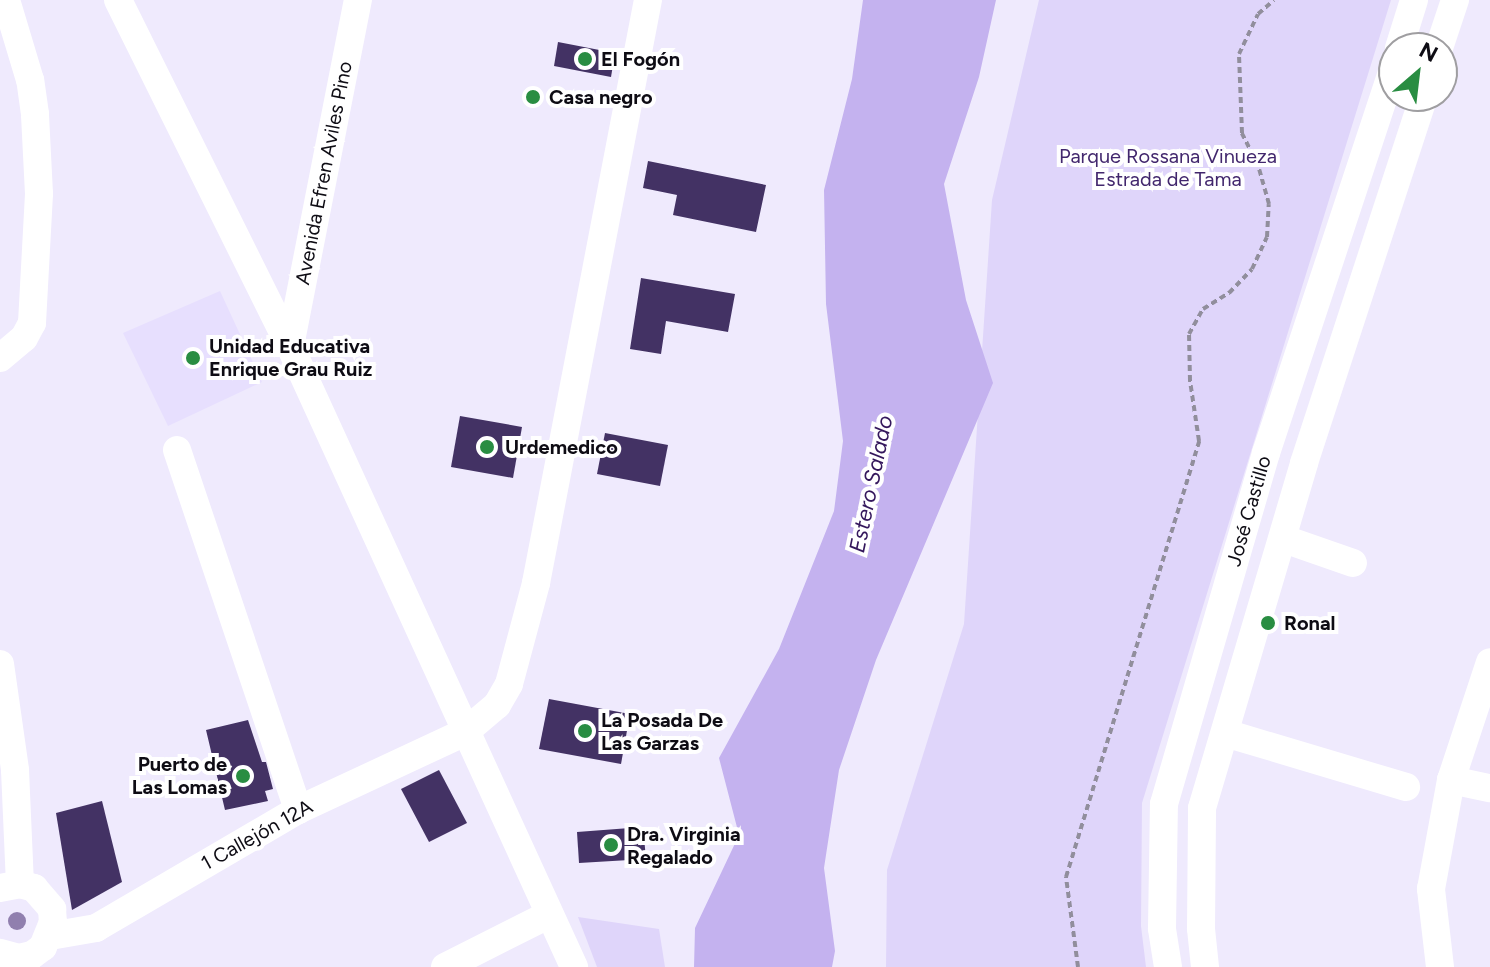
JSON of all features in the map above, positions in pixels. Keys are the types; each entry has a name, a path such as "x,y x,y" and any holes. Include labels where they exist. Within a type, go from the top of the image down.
{"street":[{"path":"0,358 24,338 32,323 39,194 32,91 6,0"},
{"path":"118,0 290,346 574,967"},
{"name":"Avenida Efren Aviles Pino","path":"290,346 358,0"},
{"name":"1 Callejón 12A","path":"50,936 96,928 298,810 465,732 484,720 509,684 536,583 648,0"},
{"path":"1404,32 1414,0"},
{"path":"1444,32 1455,0"},
{"name":"José Castillo","path":"1168,967 1162,928 1164,804 1266,453 1378,112"},
{"name":"José Castillo","path":"1205,967 1201,928 1202,808 1304,463 1419,112"},
{"path":"177,450 298,810"},
{"path":"1266,453 1304,463"},
{"path":"1284,539 1353,563"},
{"path":"1440,967 1431,889 1451,780 1490,662"},
{"path":"0,664 15,770 10,886 45,897 52,909 50,936 43,947 32,955 19,958 0,953"},
{"path":"1225,733 1406,787"},
{"path":"1451,780 1490,788"},
{"path":"445,967 548,915"}],"path":[{"path":"1078,967 1066,877 1199,441 1190,381 1189,334 1203,309 1229,293 1252,269 1267,237 1269,204 1258,165 1242,133 1239,54 1258,14 1274,0"}],"shaded area":[{"name":"Unidad Educativa Enrique Grau Ruiz","path":"220,291 262,382 168,426 123,333"}],"green space":[{"name":"Parque Rossana Vinueza Estrada de Tama","path":"1039,0 1391,0 1381,32 1378,32 1378,42 1142,803 1141,926 1146,967 886,967 887,870 964,624 992,200"},
{"path":"578,917 659,929 665,967 597,967"}],"water":[{"name":"Estero Salado","path":"863,0 996,0 979,77 944,184 966,300 993,383 876,660 839,770 824,868 835,951 832,967 694,967 695,928 739,835 719,758 779,649 834,511 843,441 826,304 824,190 852,79"}],"building":[{"name":"El Fogón","path":"558,42 615,53 611,77 554,66"},
{"path":"648,161 766,185 756,232 673,215 677,195 643,188"},
{"path":"641,278 735,294 728,332 666,321 661,354 630,349"},
{"name":"Urdemedico","path":"460,416 522,427 513,478 451,467"},
{"path":"605,433 668,445 660,486 597,474"},
{"name":"La Posada De Las Garzas","path":"549,699 630,714 621,764 539,749"},
{"name":"Puerto de Las Lomas","path":"248,720 262,762 266,762 273,789 265,791 268,801 225,810 206,730"},
{"path":"439,770 467,823 429,842 401,789"},
{"path":"102,801 122,882 72,910 56,813"},
{"name":"Dra. Virginia Regalado","path":"643,827 646,859 579,863 577,832"}],"place":[{"name":"El Fogón","path":"585,59"},
{"name":"Casa negro","path":"533,97"},
{"name":"Unidad Educativa Enrique Grau Ruiz","path":"193,358"},
{"name":"Urdemedico","path":"487,447"},
{"name":"Ronal","path":"1268,623"},
{"name":"La Posada De Las Garzas","path":"585,731"},
{"name":"Puerto de Las Lomas","path":"243,776"},
{"name":"Dra. Virginia Regalado","path":"611,845"}]}
